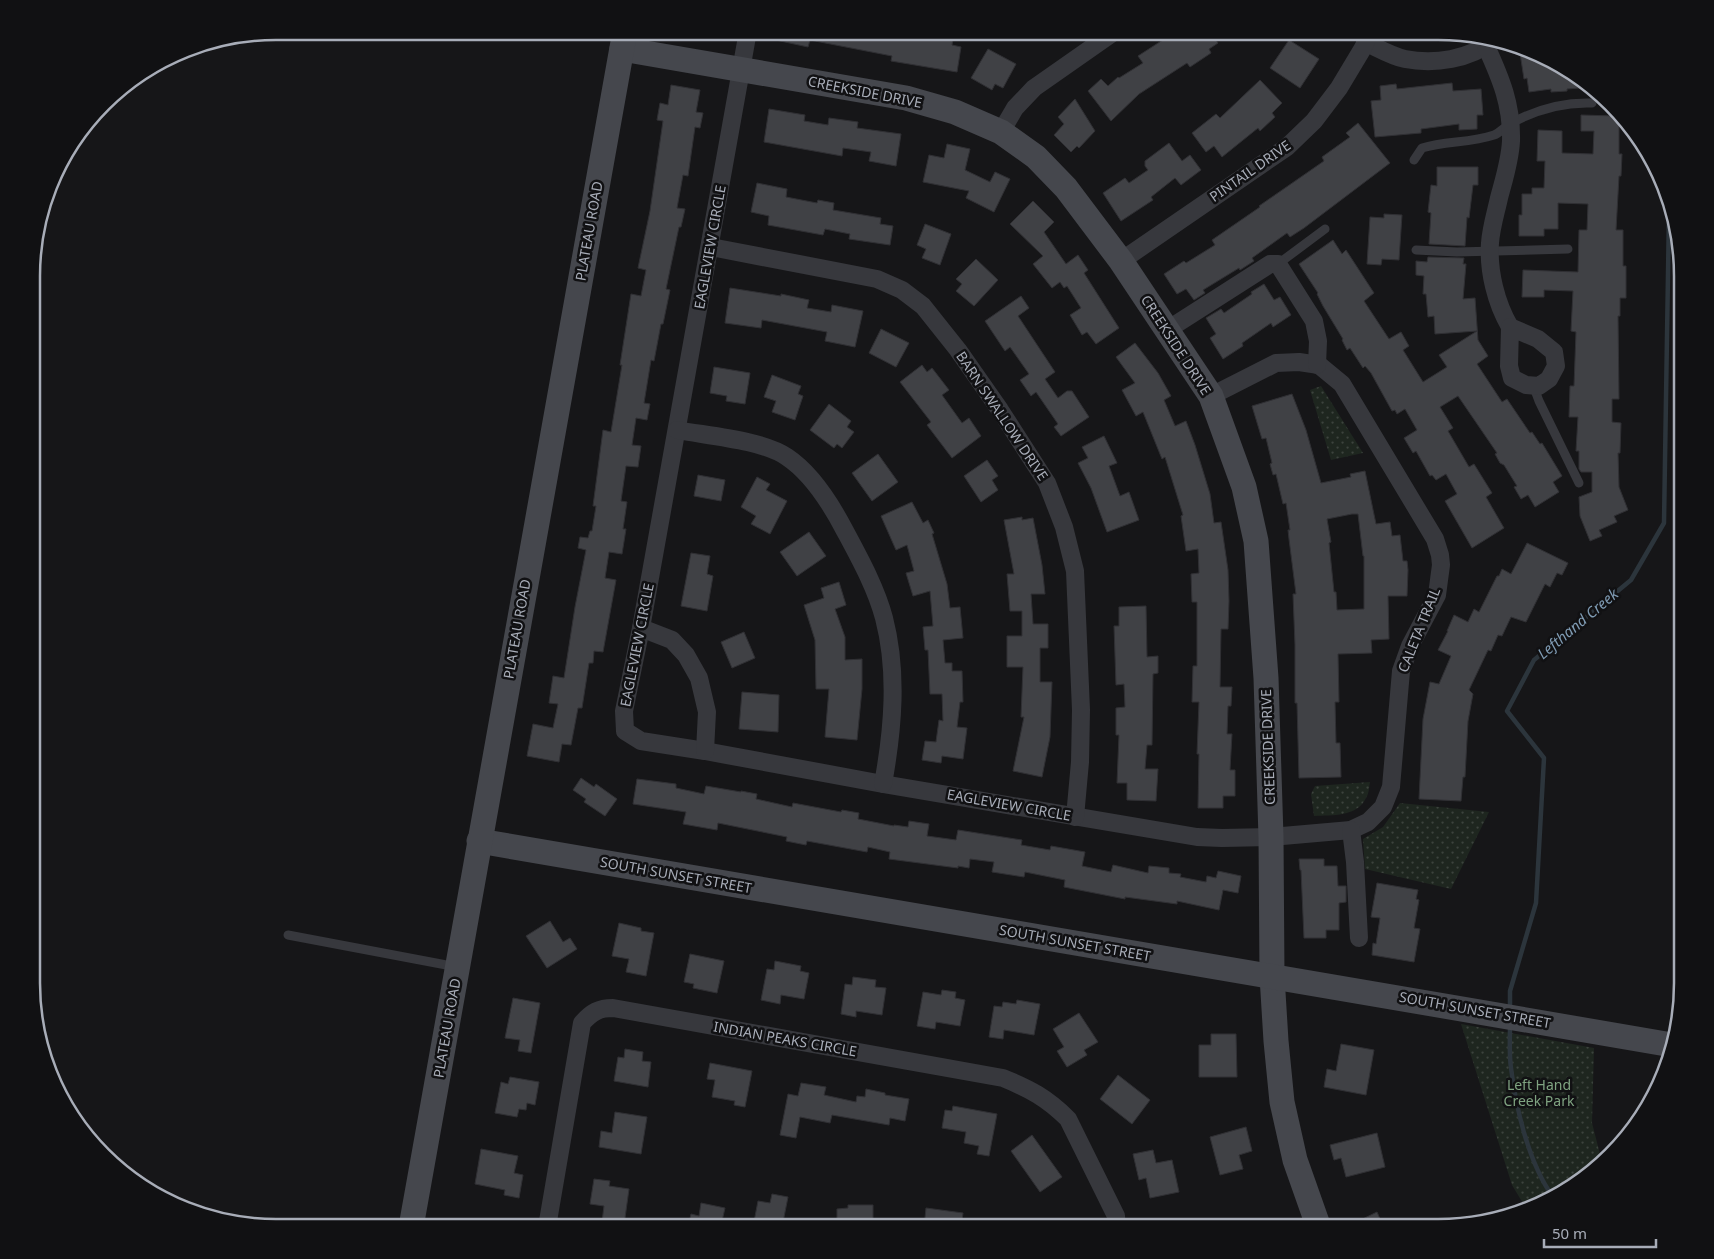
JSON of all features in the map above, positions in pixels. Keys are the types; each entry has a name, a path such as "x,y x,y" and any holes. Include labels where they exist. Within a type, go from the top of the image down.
{"street":[{"name":"CREEKSIDE DRIVE","path":"624,40 741,70 906,98 955,112 1001,132 1036,158 1066,188 1121,261 1211,396 1244,487 1256,541 1266,678 1271,837 1272,976 1276,1041 1282,1102 1295,1160 1316,1219"},
{"name":"PLATEAU ROAD","path":"412,1219 624,40"},
{"name":"EAGLEVIEW CIRCLE","path":"747,40 711,247 641,628 624,710 625,731 641,741 705,750 883,784 1075,817 1197,836 1222,838 1271,837"},
{"path":"1001,132 1015,108 1034,88 1103,40"},
{"name":"PINTAIL DRIVE","path":"1121,261 1287,147 1314,121 1334,95 1366,40"},
{"path":"1373,40 1404,59 1430,62 1453,60 1487,46"},
{"path":"1491,46 1509,108 1511,141 1508,166 1499,197 1490,242 1491,273 1502,314 1510,327 1509,366 1512,378 1526,385 1539,386 1549,379 1556,366 1554,352 1538,338 1510,327"},
{"name":"BARN SWALLOW DRIVE","path":"711,247 877,279 902,290 923,306 958,350 1042,475 1064,527 1075,572 1081,710 1080,762 1075,817"},
{"path":"1167,330 1270,264 1278,264 1314,321 1318,341 1317,365 1299,362 1276,363 1211,396"},
{"name":"CALETA TRAIL","path":"1271,837 1351,830 1368,822 1383,807 1391,787 1401,671 1410,646 1437,595 1441,565 1435,539 1342,384 1317,365"},
{"path":"677,430 763,446 787,457 806,473 838,516 865,568 878,600 884,617 892,655 893,706 888,758 883,784"},
{"path":"641,628 672,640 686,655 698,678 707,712 705,750"},
{"path":"1351,830 1355,862 1359,938"},
{"name":"SOUTH SUNSET STREET","path":"479,842 1666,1043"},
{"name":"INDIAN PEAKS CIRCLE","path":"548,1219 582,1023 590,1013 602,1008 623,1010 1003,1078 1035,1092 1056,1107 1068,1119 1116,1219"}],"lane":[{"path":"1414,160 1422,148 1432,145 1474,141 1497,134 1510,124 1547,108 1571,102 1592,102"},
{"path":"1278,264 1325,229"},
{"path":"1416,250 1490,252 1568,249"},
{"path":"1533,386 1579,483"},
{"path":"288,936 457,967"}],"green space":[{"path":"1321,386 1363,453 1331,460 1310,390"},
{"path":"1370,782 1367,796 1357,809 1343,814 1314,816 1311,794 1315,786"},
{"path":"1400,803 1489,812 1451,889 1365,869 1363,839 1383,827"},
{"name":"Left Hand Creek Park","path":"1461,1024 1594,1048 1592,1123 1600,1154 1569,1179 1542,1195 1523,1203 1512,1185"}],"building":[{"path":"776,40 810,40 808,47"},
{"path":"810,40 953,40 952,45 961,47 957,72 891,61 892,56"},
{"path":"1163,40 1216,40 1218,43 1209,49 1211,53 1190,67 1187,63 1139,94 1111,121 1088,91 1101,79 1108,86 1118,77 1143,63 1138,56"},
{"path":"1289,40 1319,59 1300,88 1270,68"},
{"path":"988,49 1016,64 1003,88 995,84 992,90 971,78"},
{"path":"1520,55 1542,64 1580,88 1567,89 1567,91 1551,92 1551,89 1529,92 1527,78 1524,79"},
{"path":"1260,80 1282,103 1272,113 1275,117 1260,131 1258,128 1222,157 1214,146 1206,152 1192,133 1216,114 1220,118"},
{"path":"1452,83 1453,91 1481,89 1483,115 1477,115 1477,129 1459,130 1459,124 1421,129 1421,133 1375,137 1371,101 1381,100 1380,86 1396,84 1397,89"},
{"path":"671,85 700,90 696,112 703,113 700,128 695,127 688,176 683,175 677,208 685,209 681,227 679,227 666,289 670,290 663,324 661,324 654,361 651,360 644,403 650,404 647,420 636,418 632,445 641,446 638,467 626,466 621,501 627,502 623,529 626,529 622,554 609,552 605,578 616,580 603,652 594,651 593,663 589,663 582,708 578,708 571,745 562,744 559,762 527,756 533,724 553,728 558,704 549,703 553,676 564,678 586,550 578,548 580,537 588,538 590,531 592,531 596,506 593,506 603,430 611,432 631,294 641,296 646,270 638,268 650,211 663,121 657,120 660,103 668,105"},
{"path":"1075,99 1095,131 1079,148 1077,146 1071,152 1054,135 1064,124 1058,117"},
{"path":"769,109 805,115 804,121 828,125 829,118 858,122 857,128 901,134 896,166 869,161 871,152 843,148 842,156 764,142"},
{"path":"1581,115 1611,116 1619,125 1619,154 1622,154 1616,230 1623,230 1623,266 1626,266 1626,298 1620,298 1620,316 1618,316 1619,399 1612,399 1612,422 1621,423 1620,453 1618,453 1619,487 1628,510 1614,516 1617,522 1599,530 1602,536 1590,541 1580,516 1579,497 1592,492 1592,472 1581,472 1579,469 1579,451 1576,451 1578,417 1569,417 1570,386 1574,386 1576,332 1571,331 1573,291 1544,290 1544,297 1522,297 1523,270 1578,272 1579,230 1587,230 1588,204 1558,203 1558,229 1544,229 1544,236 1519,236 1522,194 1532,194 1532,188 1544,188 1545,161 1537,161 1538,130 1562,131 1562,153 1593,154 1594,131 1581,131"},
{"path":"1358,123 1390,163 1304,228 1290,237 1287,233 1252,258 1254,261 1203,290 1205,293 1194,300 1186,289 1177,294 1164,274 1215,245 1212,240 1324,161 1322,157 1350,137 1346,133"},
{"path":"1169,143 1182,161 1190,155 1201,170 1181,185 1175,178 1151,197 1153,200 1121,221 1103,193 1125,178 1129,183 1148,170 1145,166 1145,161"},
{"path":"947,144 970,149 965,170 990,182 995,172 1010,179 994,212 966,198 969,191 923,182 929,155 944,158"},
{"path":"1437,167 1478,167 1478,185 1473,185 1469,218 1467,217 1465,246 1429,244 1431,213 1428,212 1431,185 1437,186"},
{"path":"757,183 787,189 786,197 817,203 818,200 834,203 833,210 881,218 880,224 893,226 890,245 849,239 850,234 825,229 823,235 768,225 769,216 751,212"},
{"path":"1033,201 1054,222 1044,232 1066,264 1078,255 1088,270 1084,273 1119,328 1096,344 1087,332 1082,335 1070,315 1081,308 1067,286 1064,288 1060,282 1052,288 1033,264 1043,256 1010,224"},
{"path":"1384,214 1402,215 1399,260 1382,259 1381,265 1367,264 1370,217 1384,218"},
{"path":"925,224 951,234 940,265 922,258 926,249 917,245"},
{"path":"1333,240 1342,254 1346,250 1374,293 1364,301 1389,339 1401,332 1409,346 1403,350 1423,382 1447,367 1439,355 1477,331 1435,334 1434,316 1428,317 1426,294 1423,294 1424,276 1416,275 1416,261 1427,262 1428,257 1464,258 1463,264 1466,264 1463,299 1475,298 1478,340 1488,356 1477,364 1502,402 1507,399 1530,433 1532,432 1540,444 1542,443 1562,476 1553,482 1559,492 1535,507 1528,495 1521,499 1514,487 1517,486 1504,465 1500,463 1495,454 1497,453 1458,396 1440,407 1453,428 1448,431 1469,467 1474,464 1492,493 1486,497 1504,528 1472,548 1445,501 1457,494 1446,474 1436,480 1432,475 1430,476 1416,451 1413,453 1404,438 1417,430 1405,409 1397,414 1395,410 1392,411 1371,373 1365,366 1363,368 1350,348 1347,350 1318,293 1299,264"},
{"path":"976,259 998,280 974,306 956,291 962,284 956,279"},
{"path":"1264,284 1274,300 1280,297 1291,315 1273,327 1271,323 1242,343 1243,346 1223,359 1210,338 1216,334 1206,318 1221,309 1224,313"},
{"path":"730,288 781,296 781,294 809,300 807,308 831,312 832,305 863,311 855,347 825,341 827,332 762,320 761,328 725,323"},
{"path":"1021,296 1029,308 1018,316 1055,372 1045,379 1058,398 1067,391 1072,391 1089,417 1061,436 1054,427 1058,424 1036,392 1031,396 1020,380 1029,374 1010,347 1005,351 985,321"},
{"path":"881,329 909,343 896,367 869,353"},
{"path":"1135,343 1158,373 1171,396 1164,400 1175,426 1186,421 1210,494 1214,523 1221,522 1228,570 1229,601 1228,629 1221,629 1220,687 1232,687 1231,706 1228,706 1227,734 1232,734 1230,770 1235,770 1235,796 1223,796 1223,808 1198,808 1199,754 1197,754 1199,702 1192,702 1193,666 1197,666 1197,602 1192,602 1191,574 1199,573 1198,549 1186,551 1181,516 1183,515 1165,457 1162,459 1143,412 1136,416 1122,390 1135,383 1116,357"},
{"path":"922,365 927,372 932,368 949,390 942,395 962,423 969,418 981,436 952,458 927,425 931,422 900,382"},
{"path":"714,367 750,373 745,404 726,401 727,396 710,393"},
{"path":"772,375 801,386 798,394 803,396 795,420 772,412 776,401 764,397"},
{"path":"1292,394 1306,430 1321,483 1351,477 1350,474 1365,471 1376,524 1390,522 1392,536 1400,535 1403,561 1407,561 1407,596 1388,596 1389,639 1371,640 1372,653 1338,654 1339,702 1335,702 1336,743 1340,743 1341,777 1299,778 1297,703 1295,703 1293,594 1296,594 1288,530 1290,530 1286,503 1283,504 1276,474 1273,475 1270,464 1272,463 1266,438 1262,439 1252,406","holes":["1358,514 1364,556 1364,609 1337,610 1327,519"]},
{"path":"829,404 851,421 847,427 854,432 842,448 837,444 834,448 810,430"},
{"path":"1104,436 1117,463 1109,466 1120,496 1129,492 1139,520 1107,532 1091,488 1078,463 1088,458 1082,447"},
{"path":"878,454 898,482 872,501 852,473"},
{"path":"987,460 998,476 992,480 998,490 981,502 964,476"},
{"path":"698,475 725,480 721,501 694,496"},
{"path":"757,477 770,484 766,490 787,501 770,534 751,524 756,516 741,507"},
{"path":"912,502 923,523 928,520 934,533 932,534 947,584 950,608 960,607 963,638 943,640 945,663 952,663 952,671 962,671 963,702 960,702 957,727 967,728 963,759 942,756 941,763 922,760 925,741 936,742 939,720 943,721 942,694 930,694 928,650 925,650 923,627 933,626 930,591 913,596 906,573 914,571 907,545 896,550 881,516"},
{"path":"1022,517 1022,520 1033,518 1042,565 1045,594 1031,594 1033,624 1048,624 1048,648 1040,648 1040,682 1052,682 1050,737 1042,777 1013,771 1024,717 1021,717 1023,667 1007,667 1007,636 1022,636 1022,611 1010,611 1007,574 1014,574 1004,520"},
{"path":"809,532 826,556 797,576 780,552"},
{"path":"1527,543 1568,563 1562,575 1557,573 1550,587 1545,584 1526,622 1511,617 1502,636 1498,635 1491,651 1488,650 1469,690 1473,694 1468,721 1465,777 1463,777 1461,801 1419,799 1423,719 1430,682 1439,684 1451,656 1438,650 1454,615 1468,622 1474,609 1479,612 1497,576 1499,576 1502,569 1511,574"},
{"path":"691,553 710,556 707,574 713,576 707,611 681,606"},
{"path":"839,582 846,605 835,609 845,637 845,660 862,659 862,689 857,740 825,737 829,689 816,689 815,640 804,605 824,598 821,588"},
{"path":"1146,606 1147,657 1158,656 1158,673 1153,674 1152,745 1147,745 1145,769 1158,769 1156,801 1127,800 1127,783 1117,783 1119,735 1116,735 1116,708 1125,707 1124,684 1116,685 1114,626 1119,626 1119,607"},
{"path":"744,632 755,658 732,668 721,642"},
{"path":"742,692 779,695 778,732 739,729"},
{"path":"581,778 594,787 596,784 617,799 605,816 584,802 586,799 573,790"},
{"path":"637,779 676,784 676,788 704,794 706,786 741,791 757,794 756,799 792,807 793,803 841,812 842,810 859,813 858,819 894,826 908,827 909,821 929,824 927,836 956,840 958,830 1022,840 1021,845 1050,850 1051,846 1085,852 1082,866 1111,872 1113,865 1148,873 1149,866 1169,868 1169,873 1181,874 1180,877 1206,882 1207,876 1216,878 1218,871 1241,876 1238,893 1223,890 1219,910 1177,901 1177,904 1125,897 1125,899 1064,887 1065,880 1025,872 1024,877 992,872 994,862 970,859 969,868 958,866 958,868 889,859 890,852 868,847 867,852 807,841 806,845 786,841 787,837 718,823 717,830 683,824 686,812 633,804"},
{"path":"1299,859 1324,859 1324,866 1337,866 1338,886 1346,886 1346,902 1339,903 1339,930 1326,930 1326,938 1304,938"},
{"path":"1377,883 1418,890 1416,899 1419,900 1414,928 1420,929 1414,962 1372,955 1373,943 1376,944 1380,918 1371,917"},
{"path":"550,921 563,942 570,938 577,949 547,968 526,936"},
{"path":"619,923 641,928 641,931 654,933 646,976 626,972 629,959 612,956"},
{"path":"690,954 724,961 717,993 693,988 694,984 684,982"},
{"path":"775,961 801,966 800,971 809,973 804,999 781,995 780,1004 761,1000 767,969 774,970"},
{"path":"853,977 876,980 875,987 886,988 882,1015 856,1011 856,1017 841,1014 845,984 852,985"},
{"path":"942,990 956,992 955,998 965,1000 960,1026 936,1022 935,1029 917,1026 923,992 941,995"},
{"path":"513,998 540,1003 531,1053 518,1051 520,1040 505,1038"},
{"path":"1017,1000 1040,1004 1034,1035 1004,1030 1003,1039 989,1037 994,1006 1002,1007 1003,1002 1016,1004"},
{"path":"1079,1013 1098,1042 1084,1050 1087,1055 1067,1067 1057,1051 1064,1047 1053,1029"},
{"path":"1211,1034 1236,1034 1237,1077 1199,1077 1199,1045 1211,1045"},
{"path":"1341,1044 1374,1050 1366,1095 1324,1087 1327,1069 1336,1071"},
{"path":"625,1049 643,1052 642,1061 651,1062 648,1087 614,1081 618,1057 624,1058"},
{"path":"710,1063 752,1071 745,1107 734,1105 735,1101 712,1097 715,1080 707,1079"},
{"path":"1118,1075 1150,1100 1132,1124 1100,1099"},
{"path":"510,1077 539,1082 535,1105 527,1103 526,1110 519,1109 517,1117 495,1113 501,1082 508,1084"},
{"path":"801,1083 826,1087 824,1095 856,1102 857,1096 865,1097 866,1089 885,1093 885,1095 909,1099 905,1121 890,1118 889,1125 832,1115 830,1123 800,1117 796,1138 780,1135 788,1094 798,1096"},
{"path":"953,1106 997,1114 989,1156 977,1154 979,1146 964,1143 966,1132 942,1128 945,1110 952,1111"},
{"path":"615,1112 647,1117 641,1154 599,1147 601,1131 612,1133"},
{"path":"1246,1127 1252,1151 1239,1155 1243,1169 1220,1175 1210,1137"},
{"path":"1377,1133 1385,1167 1346,1177 1341,1158 1334,1160 1330,1145"},
{"path":"1032,1135 1062,1177 1040,1192 1011,1151"},
{"path":"481,1149 518,1156 514,1173 523,1175 519,1198 504,1195 505,1190 475,1184"},
{"path":"1153,1150 1156,1163 1172,1160 1179,1192 1150,1198 1146,1178 1139,1180 1133,1154"},
{"path":"594,1179 610,1181 609,1186 629,1189 625,1219 602,1219 604,1206 590,1204"},
{"path":"772,1194 788,1197 784,1219 755,1219 758,1201 770,1203"},
{"path":"701,1203 725,1208 722,1219 690,1219 691,1214 699,1216"},
{"path":"848,1205 873,1205 873,1219 837,1219 837,1209 848,1208"},
{"path":"926,1208 963,1213 962,1219 925,1219"},
{"path":"1377,1212 1380,1219 1363,1219"}],"waterway":[{"name":"Lefthand Creek","path":"1510,1010 1510,991 1536,903 1544,758 1507,711 1534,660 1631,580 1664,523 1669,229"},
{"name":"Lefthand Creek","path":"1510,1025 1510,1063 1520,1118 1530,1152 1549,1191"}]}
